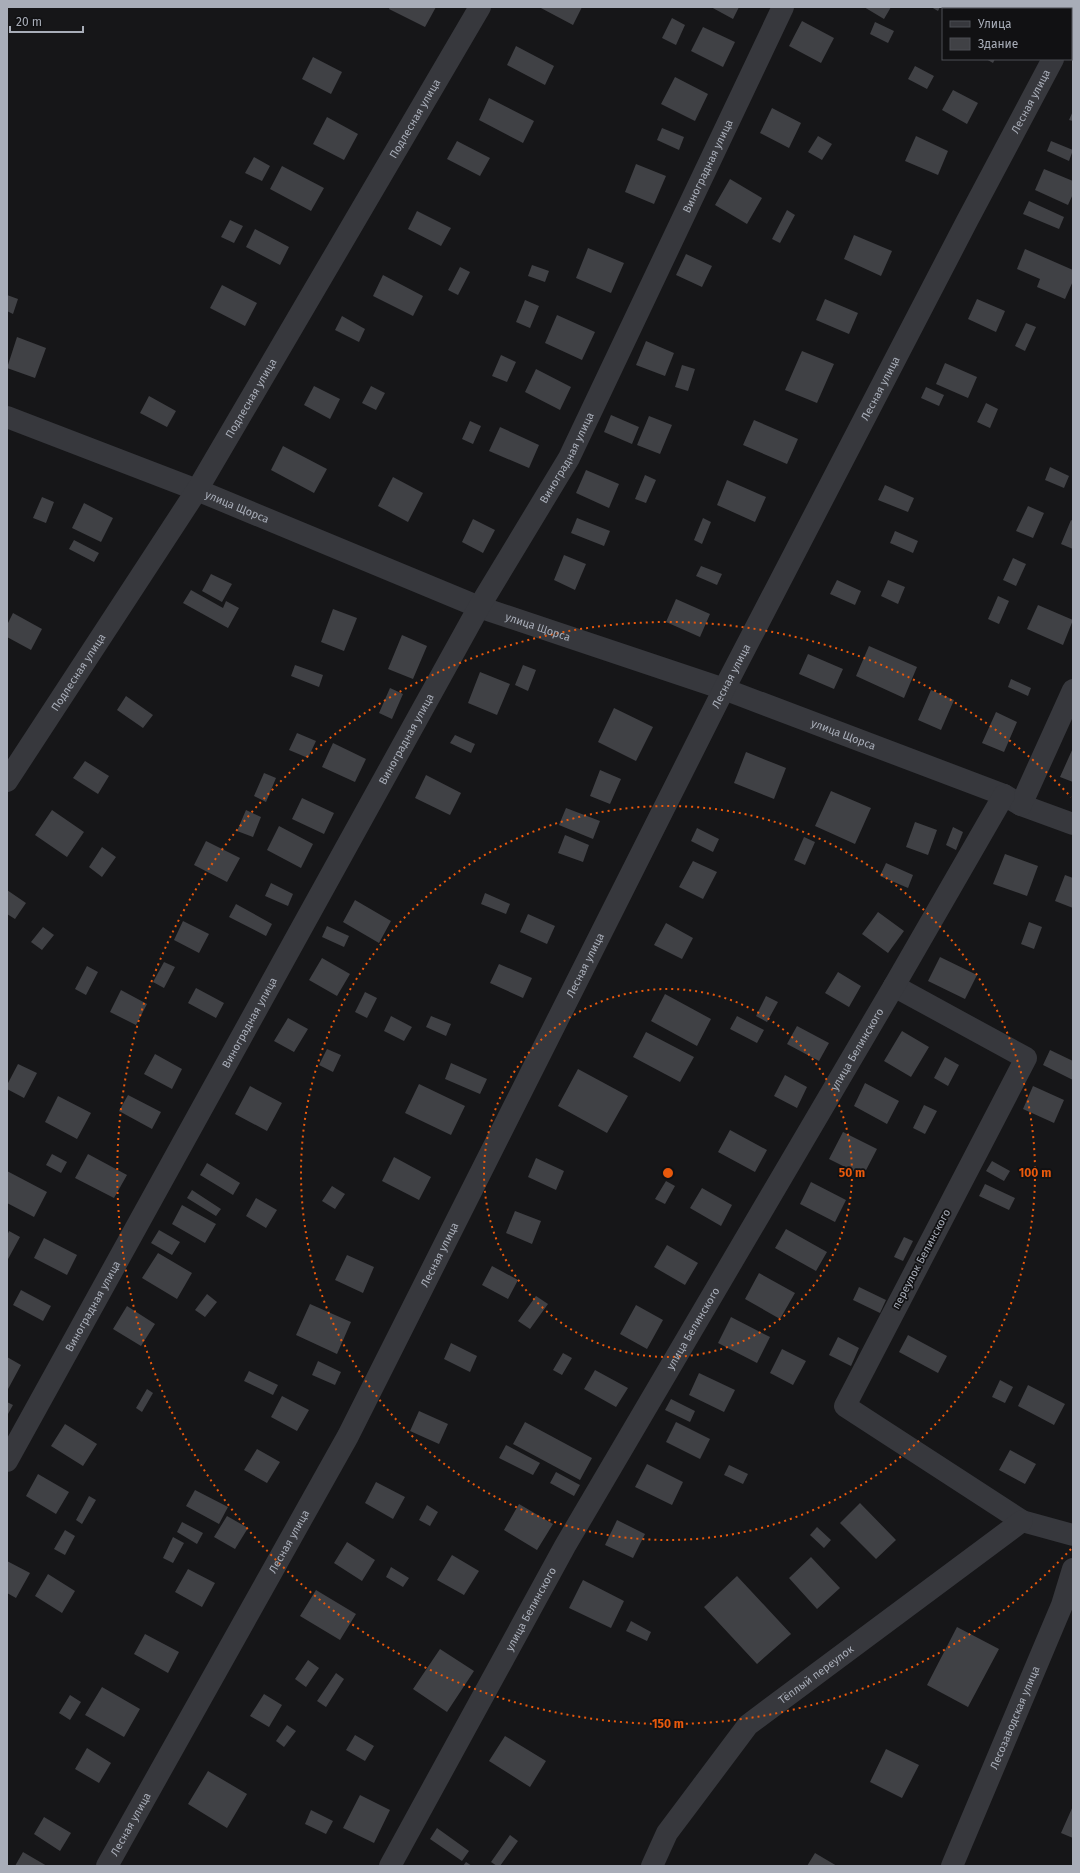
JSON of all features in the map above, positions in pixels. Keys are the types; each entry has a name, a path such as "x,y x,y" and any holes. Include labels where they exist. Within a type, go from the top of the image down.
{"street":[{"name":"Подлесная улица","path":"7,781 197,490 480,7"},
{"name":"Виноградная улица","path":"7,1461 479,607 569,458 783,7"},
{"name":"Лесная улица","path":"107,1866 348,1436 724,689 959,235 1052,60"},
{"name":"улица Щорса","path":"7,417 197,490 479,607 724,689 1073,824"},
{"name":"улица Белинского","path":"390,1866 564,1546 894,986 1012,800 1073,690"},
{"name":"переулок Белинского","path":"894,986 1026,1058 845,1406 1022,1521"},
{"path":"1022,1521 1073,1535"},
{"name":"Тёплый переулок","path":"652,1866 667,1833 748,1725 1022,1521"},
{"name":"Лесозаводская улица","path":"952,1866 1067,1608 1073,1569"}],"building":[{"path":"390,7 436,7 425,27 389,9"},
{"path":"539,7 582,7 573,25"},
{"path":"711,7 739,7 733,19"},
{"path":"864,7 891,7 884,19"},
{"path":"931,7 940,7 938,11"},
{"path":"672,18 685,25 676,45 662,38"},
{"path":"802,21 834,38 821,63 789,46"},
{"path":"875,22 894,31 888,43 870,34"},
{"path":"703,27 735,42 723,67 691,51"},
{"path":"516,46 554,66 545,85 507,65"},
{"path":"313,57 342,72 331,94 302,79"},
{"path":"988,60 994,60 993,63"},
{"path":"915,66 934,76 927,89 908,79"},
{"path":"675,77 708,94 695,121 661,104"},
{"path":"953,90 978,103 967,124 942,110"},
{"path":"489,98 534,121 523,143 479,120"},
{"path":"772,108 801,123 789,148 760,133"},
{"path":"1073,111 1073,121 1069,120"},
{"path":"327,117 358,134 344,160 313,144"},
{"path":"662,128 684,137 679,150 657,140"},
{"path":"818,136 832,144 822,160 808,152"},
{"path":"916,136 948,151 938,175 905,161"},
{"path":"457,141 490,158 480,176 447,159"},
{"path":"1051,141 1073,150 1069,161 1047,151"},
{"path":"254,157 270,166 262,181 245,173"},
{"path":"636,164 666,176 654,204 625,192"},
{"path":"282,166 324,188 311,211 270,189"},
{"path":"1044,169 1073,181 1073,194 1068,205 1035,190"},
{"path":"730,179 762,198 747,224 715,205"},
{"path":"1029,201 1064,217 1059,229 1023,214"},
{"path":"787,210 795,215 780,243 772,239"},
{"path":"417,211 451,228 441,246 408,229"},
{"path":"230,220 243,226 234,243 221,237"},
{"path":"255,229 289,247 280,265 246,247"},
{"path":"854,235 892,251 881,276 844,259"},
{"path":"588,248 624,263 611,293 576,278"},
{"path":"1025,249 1073,270 1073,281 1065,299 1037,287 1040,279 1017,269"},
{"path":"686,254 712,266 702,287 676,275"},
{"path":"532,265 549,271 545,282 528,276"},
{"path":"460,267 470,272 458,295 448,290"},
{"path":"383,275 423,296 413,316 373,296"},
{"path":"222,285 257,303 245,326 210,308"},
{"path":"7,295 18,299 13,314 7,311"},
{"path":"825,299 858,313 849,334 816,320"},
{"path":"977,299 1005,311 996,332 968,319"},
{"path":"525,300 539,306 530,328 516,322"},
{"path":"557,315 595,332 582,360 545,343"},
{"path":"342,316 365,329 359,342 335,330"},
{"path":"1026,323 1036,327 1025,351 1015,346"},
{"path":"17,337 46,348 35,378 7,368"},
{"path":"646,341 674,353 665,376 636,365"},
{"path":"802,351 834,364 817,403 785,390"},
{"path":"501,355 516,362 507,382 492,376"},
{"path":"945,363 977,377 968,398 936,384"},
{"path":"682,365 695,369 688,391 675,387"},
{"path":"536,369 571,387 560,410 525,392"},
{"path":"314,386 340,399 330,419 304,405"},
{"path":"371,386 385,393 376,410 362,403"},
{"path":"926,387 944,395 939,406 921,398"},
{"path":"149,396 176,411 167,427 140,413"},
{"path":"986,403 998,409 990,428 977,422"},
{"path":"611,415 639,427 632,444 604,432"},
{"path":"649,416 672,425 660,454 637,445"},
{"path":"754,420 798,439 787,464 743,445"},
{"path":"470,421 481,426 473,444 462,439"},
{"path":"500,427 539,445 529,468 489,451"},
{"path":"283,446 327,469 314,493 271,470"},
{"path":"1050,467 1069,476 1064,488 1045,480"},
{"path":"586,470 619,484 609,508 576,493"},
{"path":"645,475 656,480 646,503 635,499"},
{"path":"393,477 423,493 408,522 378,506"},
{"path":"727,480 766,497 755,522 717,505"},
{"path":"885,485 914,498 908,512 878,500"},
{"path":"42,497 54,502 46,523 33,518"},
{"path":"84,503 113,518 101,542 72,528"},
{"path":"1028,506 1044,513 1033,538 1016,531"},
{"path":"577,518 610,531 604,546 571,533"},
{"path":"703,518 711,522 702,544 694,540"},
{"path":"473,519 495,530 483,553 462,542"},
{"path":"1071,520 1073,521 1073,549 1061,544"},
{"path":"895,531 918,541 913,553 890,543"},
{"path":"74,540 99,553 94,562 69,549"},
{"path":"564,555 586,564 575,590 554,580"},
{"path":"1013,558 1026,564 1016,586 1003,580"},
{"path":"701,566 722,574 717,585 696,576"},
{"path":"211,574 232,584 222,602 202,591"},
{"path":"837,580 861,591 855,605 830,594"},
{"path":"888,580 905,587 898,604 881,596"},
{"path":"191,590 223,608 226,601 239,608 228,628 183,603"},
{"path":"998,596 1009,601 999,624 988,619"},
{"path":"676,599 710,614 700,637 666,622"},
{"path":"1038,605 1073,620 1063,645 1027,629"},
{"path":"333,609 357,618 344,651 321,642"},
{"path":"13,613 42,629 31,650 7,637 7,625"},
{"path":"402,635 427,646 413,679 388,669"},
{"path":"869,646 917,667 904,698 856,676"},
{"path":"808,654 843,669 834,689 799,674"},
{"path":"295,665 323,675 319,687 291,676"},
{"path":"523,665 536,670 528,691 515,685"},
{"path":"480,672 510,684 497,715 468,703"},
{"path":"1011,679 1031,688 1028,696 1008,687"},
{"path":"390,688 403,694 392,719 379,713"},
{"path":"931,690 954,700 941,730 918,720"},
{"path":"126,696 153,715 143,728 117,710"},
{"path":"614,708 653,727 636,761 598,742"},
{"path":"996,712 1017,722 1004,752 982,743"},
{"path":"297,733 316,741 308,758 289,750"},
{"path":"455,735 475,744 471,753 450,743"},
{"path":"333,743 366,759 355,782 322,767"},
{"path":"1073,748 1073,782 1060,777"},
{"path":"746,752 786,768 774,799 734,783"},
{"path":"85,761 109,776 98,794 73,778"},
{"path":"600,770 621,779 610,804 590,796"},
{"path":"264,773 276,778 266,802 254,796"},
{"path":"426,775 461,793 450,815 415,798"},
{"path":"831,791 871,808 855,844 815,826"},
{"path":"302,798 334,813 324,834 292,819"},
{"path":"566,808 600,821 593,839 559,825"},
{"path":"52,810 84,832 67,857 35,835"},
{"path":"246,810 261,817 253,837 237,831"},
{"path":"915,822 937,830 928,855 906,847"},
{"path":"279,826 313,844 301,868 267,850"},
{"path":"953,827 963,832 956,850 946,845"},
{"path":"697,828 719,839 713,852 691,841"},
{"path":"565,835 589,845 583,862 558,853"},
{"path":"804,837 815,842 805,865 794,860"},
{"path":"206,841 240,858 227,882 194,865"},
{"path":"102,847 116,857 102,877 89,867"},
{"path":"1005,854 1038,866 1027,896 993,884"},
{"path":"693,861 717,872 703,899 679,887"},
{"path":"886,863 913,875 908,888 880,876"},
{"path":"1065,875 1073,878 1073,908 1055,901"},
{"path":"271,883 293,894 288,906 265,896"},
{"path":"7,890 26,903 15,919 7,914"},
{"path":"485,893 510,904 506,914 481,904"},
{"path":"355,900 391,921 379,943 343,922"},
{"path":"236,904 272,924 266,936 229,917"},
{"path":"878,912 904,931 888,953 862,934"},
{"path":"528,914 555,926 547,944 520,932"},
{"path":"183,921 209,934 199,953 174,940"},
{"path":"1029,922 1042,927 1034,949 1021,944"},
{"path":"666,923 693,938 682,959 654,945"},
{"path":"327,926 349,936 344,947 322,937"},
{"path":"43,927 54,935 42,950 31,942"},
{"path":"940,957 977,975 965,999 928,981"},
{"path":"322,958 350,974 337,996 309,980"},
{"path":"164,962 175,967 164,988 153,982"},
{"path":"499,964 532,978 523,998 490,983"},
{"path":"87,966 98,972 86,995 75,989"},
{"path":"838,972 861,986 849,1007 825,993"},
{"path":"196,988 224,1003 216,1018 188,1003"},
{"path":"121,990 147,1004 136,1025 110,1012"},
{"path":"365,992 377,998 367,1018 355,1012"},
{"path":"665,994 711,1019 697,1046 651,1021"},
{"path":"766,996 778,1002 767,1022 756,1016"},
{"path":"391,1016 412,1027 404,1041 384,1031"},
{"path":"431,1016 451,1024 446,1036 426,1027"},
{"path":"737,1016 764,1030 757,1043 730,1029"},
{"path":"288,1018 308,1029 294,1052 274,1041"},
{"path":"797,1026 829,1043 819,1061 787,1044"},
{"path":"902,1031 929,1047 911,1077 884,1061"},
{"path":"646,1032 694,1057 680,1082 633,1057"},
{"path":"327,1049 341,1055 333,1072 319,1065"},
{"path":"1050,1050 1073,1061 1073,1080 1043,1065"},
{"path":"155,1054 182,1069 172,1089 144,1074"},
{"path":"945,1057 959,1065 948,1086 934,1078"},
{"path":"451,1063 487,1079 480,1094 445,1079"},
{"path":"18,1064 37,1073 24,1098 7,1089 7,1085"},
{"path":"578,1069 628,1096 607,1133 558,1106"},
{"path":"785,1075 807,1087 797,1108 774,1096"},
{"path":"865,1083 899,1101 887,1124 854,1106"},
{"path":"419,1084 465,1106 451,1135 405,1113"},
{"path":"250,1086 282,1103 267,1131 235,1114"},
{"path":"1033,1086 1064,1100 1054,1123 1023,1109"},
{"path":"128,1095 161,1112 152,1129 119,1111"},
{"path":"58,1096 91,1113 77,1139 45,1122"},
{"path":"924,1105 937,1111 925,1134 913,1128"},
{"path":"730,1130 767,1150 755,1172 718,1152"},
{"path":"843,1132 877,1149 863,1176 829,1159"},
{"path":"52,1154 67,1162 61,1173 46,1165"},
{"path":"88,1154 127,1175 114,1198 75,1178"},
{"path":"394,1157 431,1177 419,1200 382,1181"},
{"path":"536,1158 564,1171 556,1190 528,1177"},
{"path":"992,1161 1010,1171 1004,1181 986,1171"},
{"path":"207,1163 240,1183 233,1195 200,1175"},
{"path":"7,1171 47,1192 34,1217 7,1203"},
{"path":"666,1181 675,1186 665,1204 655,1199"},
{"path":"811,1182 846,1200 835,1222 800,1204"},
{"path":"985,1184 1015,1198 1009,1210 979,1196"},
{"path":"332,1186 345,1194 335,1209 322,1201"},
{"path":"702,1188 732,1205 721,1226 690,1208"},
{"path":"192,1190 221,1209 216,1216 187,1198"},
{"path":"256,1198 277,1210 266,1228 246,1216"},
{"path":"182,1205 216,1224 205,1243 172,1224"},
{"path":"515,1211 541,1221 532,1244 506,1233"},
{"path":"786,1229 827,1252 816,1271 775,1248"},
{"path":"159,1230 180,1242 172,1255 151,1243"},
{"path":"9,1231 20,1237 7,1261 7,1236"},
{"path":"904,1237 913,1241 903,1261 894,1257"},
{"path":"44,1238 77,1255 67,1275 34,1258"},
{"path":"667,1245 698,1263 685,1285 654,1267"},
{"path":"158,1253 192,1273 177,1299 142,1278"},
{"path":"347,1255 374,1267 363,1293 335,1280"},
{"path":"492,1266 518,1280 508,1299 482,1285"},
{"path":"759,1273 795,1293 780,1319 745,1299"},
{"path":"859,1287 886,1300 880,1313 853,1300"},
{"path":"21,1290 51,1306 43,1321 13,1305"},
{"path":"207,1294 217,1302 205,1317 195,1310"},
{"path":"536,1296 548,1304 530,1329 518,1321"},
{"path":"310,1304 351,1322 337,1354 296,1335"},
{"path":"636,1305 663,1320 647,1349 620,1334"},
{"path":"127,1306 155,1324 141,1346 113,1329"},
{"path":"731,1317 770,1337 757,1363 718,1343"},
{"path":"908,1335 947,1356 938,1373 899,1352"},
{"path":"838,1337 859,1348 851,1366 829,1355"},
{"path":"451,1343 477,1356 470,1372 444,1359"},
{"path":"782,1349 806,1361 793,1385 770,1373"},
{"path":"563,1353 572,1358 562,1375 553,1370"},
{"path":"7,1357 21,1365 7,1391"},
{"path":"318,1361 341,1372 335,1385 312,1375"},
{"path":"595,1370 628,1388 616,1407 584,1389"},
{"path":"249,1371 278,1385 273,1395 244,1381"},
{"path":"699,1373 735,1390 724,1412 689,1395"},
{"path":"1000,1380 1013,1387 1005,1403 992,1397"},
{"path":"1028,1385 1065,1404 1054,1425 1018,1406"},
{"path":"147,1389 153,1393 142,1412 136,1408"},
{"path":"282,1396 309,1410 297,1431 271,1417"},
{"path":"671,1399 695,1411 690,1422 665,1410"},
{"path":"7,1402 13,1405 8,1414 7,1414"},
{"path":"419,1411 448,1424 439,1444 410,1431"},
{"path":"525,1422 592,1458 580,1480 513,1444"},
{"path":"676,1422 710,1439 700,1459 666,1442"},
{"path":"65,1424 97,1444 83,1466 51,1446"},
{"path":"506,1445 540,1463 533,1475 499,1458"},
{"path":"257,1449 280,1462 267,1483 244,1470"},
{"path":"1010,1450 1036,1464 1025,1484 999,1470"},
{"path":"647,1464 683,1482 672,1505 635,1487"},
{"path":"729,1465 748,1474 743,1484 724,1475"},
{"path":"556,1472 580,1485 574,1496 550,1483"},
{"path":"38,1474 69,1492 56,1514 26,1496"},
{"path":"376,1482 405,1497 393,1519 365,1503"},
{"path":"195,1490 228,1507 219,1524 186,1506"},
{"path":"89,1496 96,1500 82,1524 76,1520"},
{"path":"860,1503 896,1540 876,1559 840,1523"},
{"path":"519,1504 553,1524 537,1550 504,1530"},
{"path":"427,1505 438,1512 430,1526 419,1520"},
{"path":"227,1516 248,1528 235,1549 214,1537"},
{"path":"617,1520 645,1534 633,1558 605,1545"},
{"path":"182,1522 203,1533 197,1544 177,1532"},
{"path":"817,1527 831,1540 824,1548 810,1535"},
{"path":"65,1530 75,1536 65,1555 54,1549"},
{"path":"173,1537 184,1543 173,1563 163,1558"},
{"path":"347,1542 375,1560 362,1581 334,1563"},
{"path":"452,1555 479,1571 464,1595 437,1580"},
{"path":"811,1557 840,1588 817,1609 789,1578"},
{"path":"7,1561 30,1573 16,1598 7,1593"},
{"path":"391,1567 409,1578 403,1587 386,1577"},
{"path":"188,1569 215,1583 202,1607 175,1592"},
{"path":"48,1574 75,1591 62,1613 35,1596"},
{"path":"737,1576 791,1634 757,1664 704,1607"},
{"path":"583,1580 624,1601 611,1628 569,1608"},
{"path":"316,1590 356,1614 340,1640 300,1616"},
{"path":"631,1621 651,1632 647,1641 626,1631"},
{"path":"957,1627 999,1649 968,1707 927,1685"},
{"path":"145,1634 179,1652 168,1673 134,1654"},
{"path":"440,1649 474,1671 447,1712 413,1689"},
{"path":"308,1660 319,1668 306,1687 295,1679"},
{"path":"336,1673 344,1679 326,1707 317,1701"},
{"path":"102,1687 140,1709 124,1737 85,1715"},
{"path":"264,1694 282,1705 269,1727 250,1716"},
{"path":"70,1695 81,1702 70,1720 59,1713"},
{"path":"287,1725 296,1731 284,1747 276,1741"},
{"path":"355,1735 374,1746 365,1761 346,1750"},
{"path":"505,1736 546,1761 530,1787 489,1761"},
{"path":"87,1748 111,1763 99,1783 75,1769"},
{"path":"886,1749 919,1765 902,1798 870,1782"},
{"path":"208,1771 247,1794 227,1828 188,1804"},
{"path":"360,1795 390,1810 374,1843 343,1828"},
{"path":"1073,1806 1073,1838 1061,1833"},
{"path":"311,1810 333,1821 326,1834 305,1824"},
{"path":"44,1817 71,1833 60,1851 34,1834"},
{"path":"437,1828 469,1851 462,1861 430,1839"},
{"path":"510,1835 518,1841 500,1866 497,1866 491,1862"},
{"path":"23,1852 47,1866 15,1866"},
{"path":"815,1853 837,1866 807,1866"},
{"path":"466,1862 472,1866 463,1866"}]}
